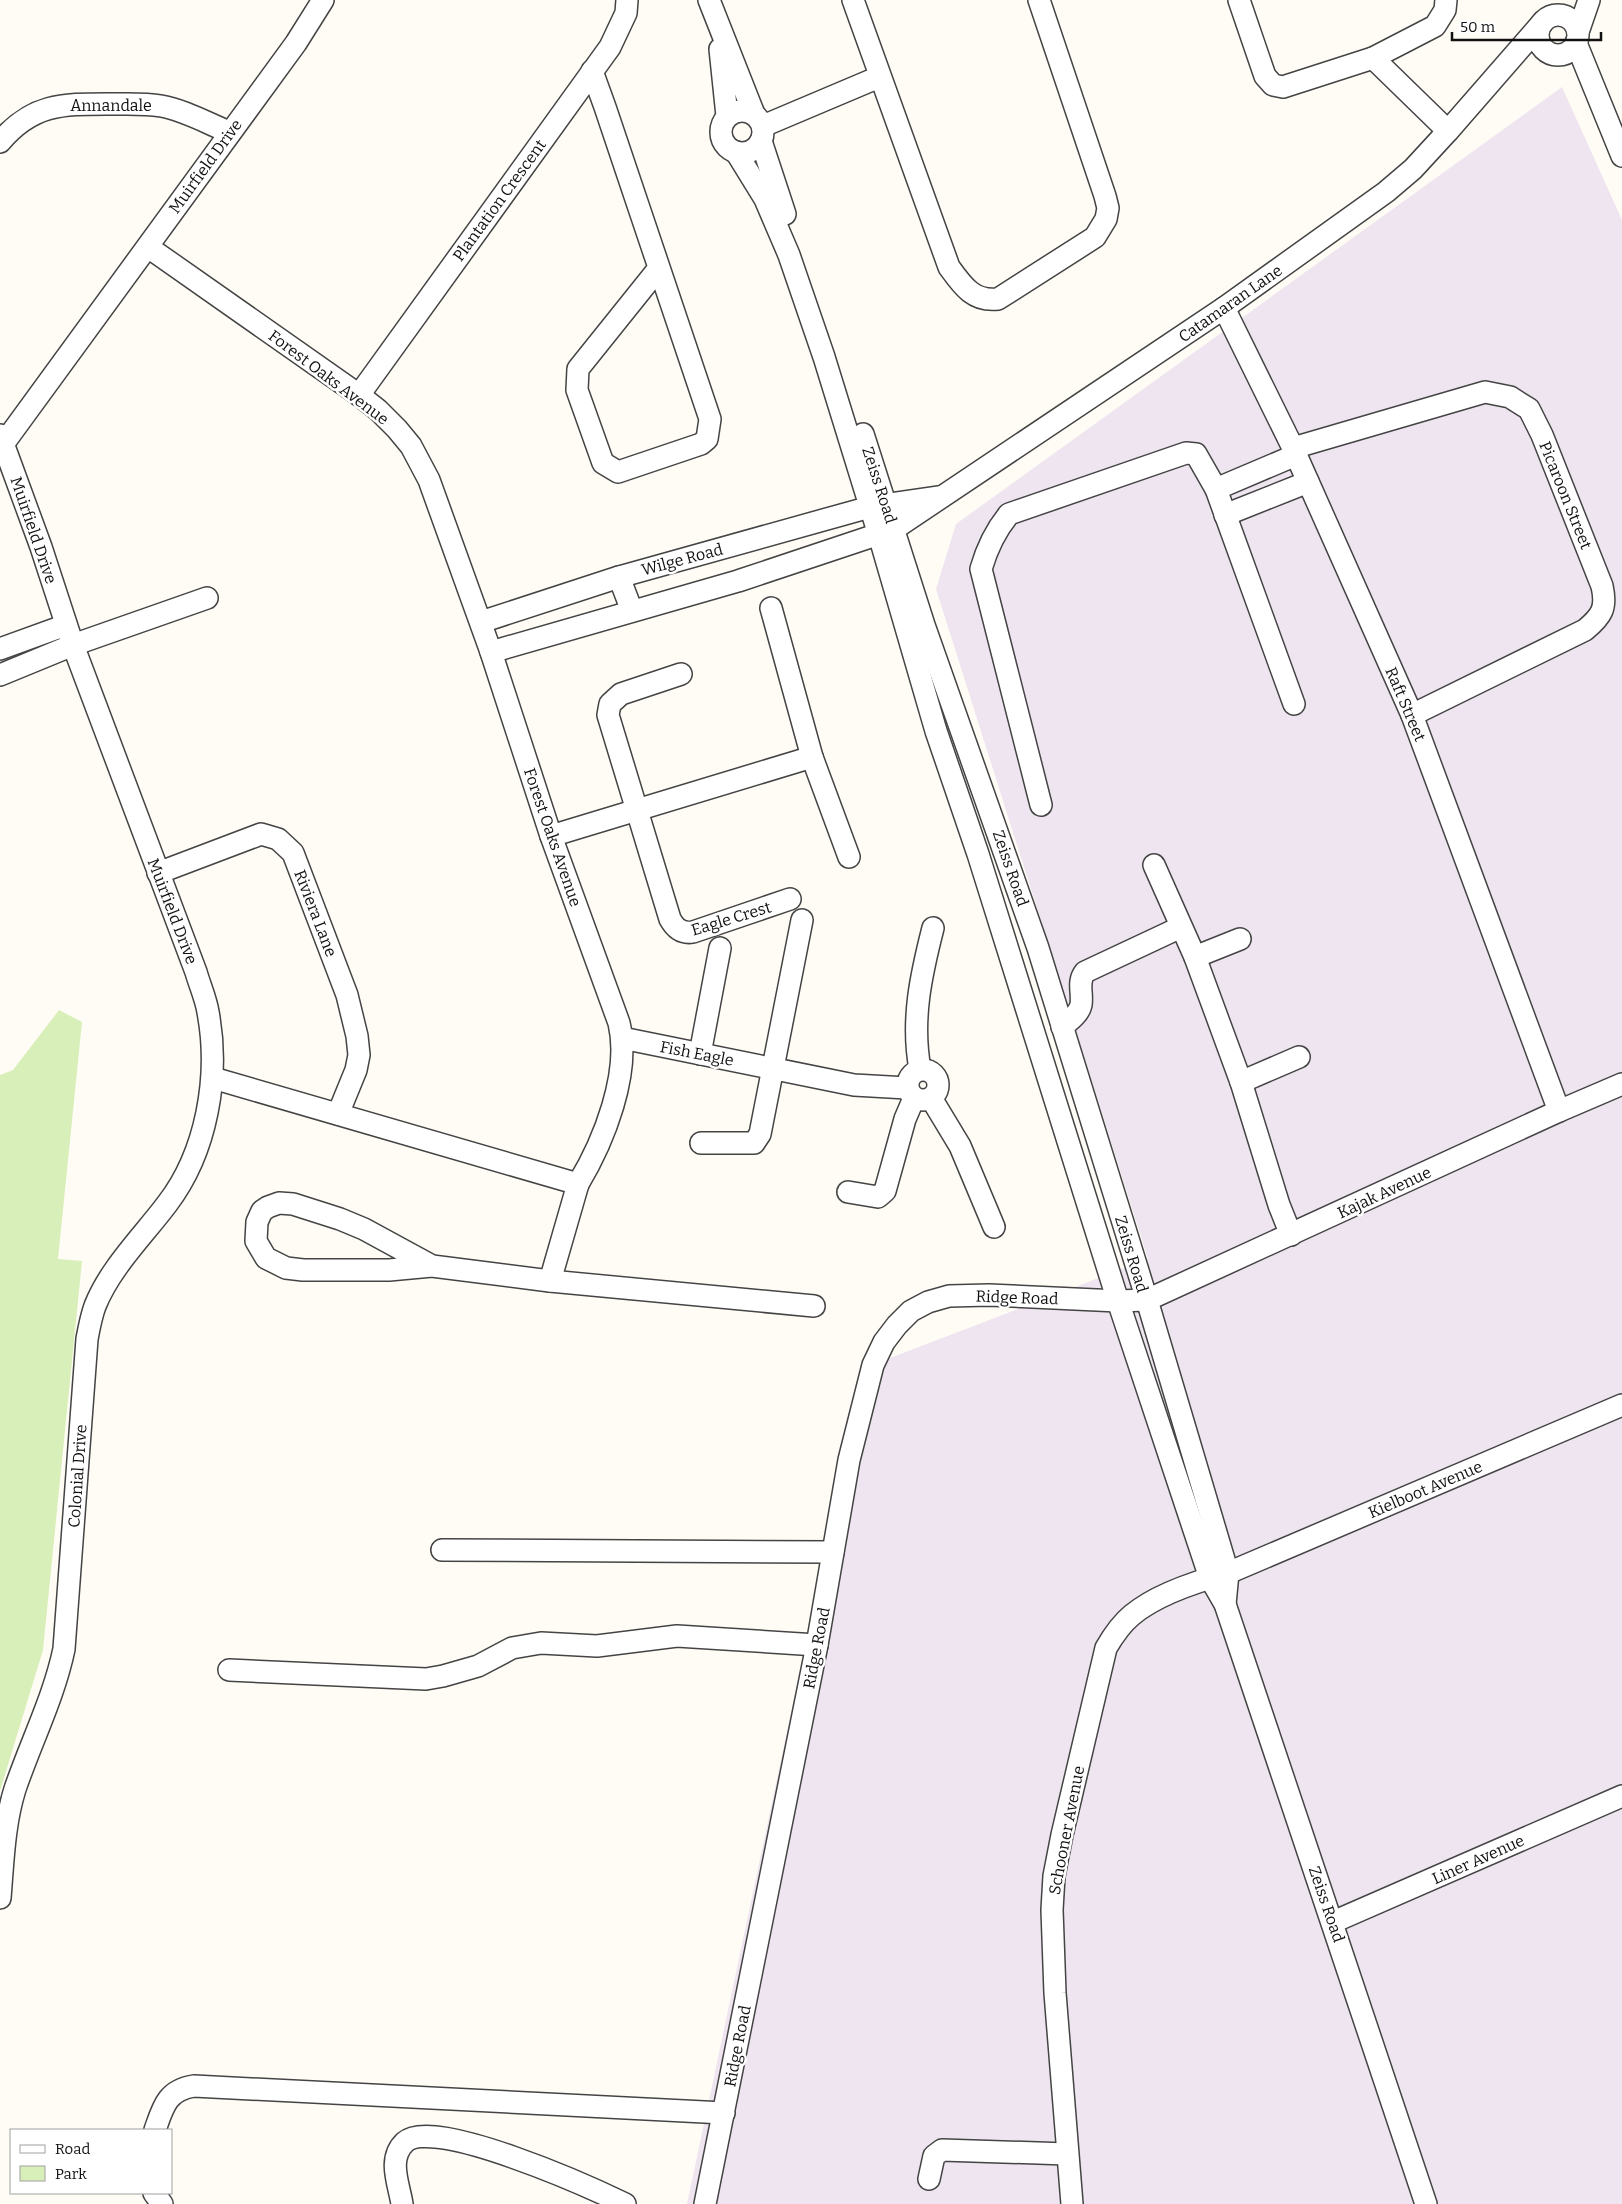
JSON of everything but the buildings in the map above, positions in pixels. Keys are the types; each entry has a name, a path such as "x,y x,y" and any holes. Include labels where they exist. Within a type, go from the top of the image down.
{"street":[{"name":"Muirfield Drive","path":"213,1078 208,1012 187,946 73,645 41,547 2,439 148,247 229,132 296,43 323,0"},
{"name":"Plantation Crescent","path":"359,395 610,47 622,25 626,13 627,0"},
{"name":"Zeiss Road","path":"709,0 760,127 780,199 832,344 878,506"},
{"path":"854,0 879,77 949,267 961,284 974,296 982,299 998,299 1095,237 1106,219 1108,208 1039,0"},
{"path":"1239,0 1265,76 1273,85 1284,87 1373,58 1435,26 1445,10 1446,0"},
{"path":"1572,0 1550,18 1539,37 1565,45 1596,94 1622,156"},
{"path":"1565,45 1589,0"},
{"path":"1550,18 1572,20 1565,45"},
{"name":"Catamaran Lane","path":"887,532 944,496 1224,308 1386,192 1413,169 1550,18"},
{"name":"Zeiss Road","path":"718,26 727,116"},
{"name":"Catamaran Lane","path":"1492,80 1565,45"},
{"path":"1373,58 1448,131"},
{"path":"592,70 659,268 710,419 707,439 701,444 618,472 610,469 603,463 577,390 578,369 659,268"},
{"path":"760,127 740,110 727,116 721,130 721,137 730,149 736,152 751,151 760,127 879,77"},
{"name":"Annandale","path":"0,142 15,126 40,110 51,106 83,104 161,106 229,132"},
{"name":"Zeiss Road","path":"736,152 766,199 789,255 887,532 924,625 1038,948 1147,1300 1226,1604 1426,2204"},
{"name":"Forest Oaks Avenue","path":"148,247 359,395 397,429 420,461 492,652 551,836 619,1023 622,1038 622,1066 599,1145 578,1184 550,1280"},
{"name":"Raft Street","path":"1224,308 1295,452 1412,714 1560,1111"},
{"name":"Picaroon Street","path":"1216,489 1295,452 1485,392 1510,397 1529,409 1542,435 1602,586 1605,600 1602,612 1596,621 1585,630 1412,714"},
{"path":"1041,805 981,569 988,546 999,527 1010,514 1186,453 1196,454 1216,489 1294,704"},
{"path":"1225,515 1308,482"},
{"name":"Catamaran Lane","path":"878,506 944,496"},
{"name":"Wilge Road","path":"481,622 619,577 878,506"},
{"path":"492,652 738,581 887,532"},
{"name":"Zeiss Road","path":"887,532 936,731 978,854 1118,1302 1219,1575"},
{"path":"619,577 632,611"},
{"path":"0,676 73,645 207,598"},
{"path":"771,608 812,757 849,857"},
{"path":"0,649 66,625"},
{"name":"Eagle Crest","path":"681,674 621,694 610,704 608,714 636,812 670,919 680,931 693,932 790,899"},
{"path":"551,836 636,812 812,757"},
{"name":"Riviera Lane","path":"158,873 262,834 278,839 293,854 348,995 357,1036 359,1055 356,1070 338,1114"},
{"path":"1154,865 1195,957 1241,1082 1279,1205 1291,1235"},
{"path":"701,1143 754,1143 760,1134 802,920"},
{"path":"1062,1027 1076,1014 1081,1005 1081,977 1085,972 1181,927"},
{"path":"920,1069 915,1036 916,1009 920,980 933,928"},
{"path":"1195,957 1240,939"},
{"path":"700,1054 720,948"},
{"name":"Fish Eagle","path":"622,1038 854,1085 918,1095"},
{"path":"1241,1082 1299,1057"},
{"path":"920,1069 910,1076 918,1095 960,1146 994,1226"},
{"path":"918,1095 936,1093 938,1082 931,1072 920,1069"},
{"path":"213,1078 578,1184"},
{"name":"Colonial Drive","path":"0,1898 5,1838 10,1807 29,1750 58,1676 64,1649 87,1339 91,1318 100,1294 111,1277 169,1202 185,1174 198,1147 213,1078"},
{"name":"Kajak Avenue","path":"1147,1300 1622,1084"},
{"path":"848,1192 878,1197 885,1191 905,1119 918,1095"},
{"path":"432,1266 364,1229 293,1204 278,1203 268,1206 262,1211 257,1222 256,1240 261,1253 266,1258 286,1268 303,1270 389,1270 432,1266 550,1280 814,1306"},
{"name":"Ridge Road","path":"705,2204 817,1646 849,1460 873,1365 884,1342 911,1311 928,1302 949,1296 989,1295 1118,1302 1147,1300"},
{"name":"Kielboot Avenue","path":"1219,1575 1622,1405"},
{"path":"442,1550 833,1552"},
{"name":"Schooner Avenue","path":"1072,2204 1055,1993 1052,1902 1054,1876 1062,1835 1106,1648 1117,1629 1133,1614 1162,1598 1219,1575"},
{"path":"229,1670 426,1679 478,1666 512,1648 526,1644 597,1646 677,1636 817,1646"},
{"name":"Liner Avenue","path":"1333,1922 1622,1796"},
{"path":"155,2129 168,2099 175,2091 194,2086 724,2113"},
{"path":"402,2204 395,2169 398,2151 411,2138 423,2136 458,2141 513,2157 570,2178 625,2204"},
{"path":"929,2179 934,2156 942,2150 1067,2154"}],"shaded area":[{"path":"1562,87 1622,220 1622,2204 687,2204 864,1368 1148,1259 936,589 956,524"}],"green space":[{"path":"59,1010 82,1022 58,1259 82,1261 43,1650 0,1791 0,1075 13,1070"}]}
